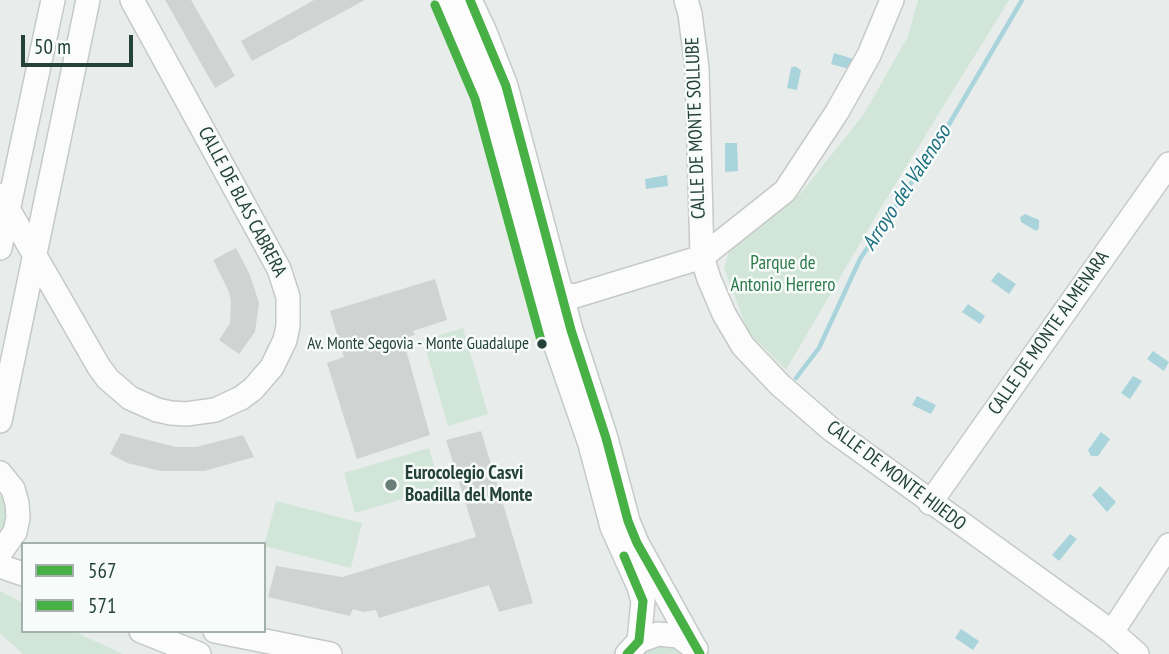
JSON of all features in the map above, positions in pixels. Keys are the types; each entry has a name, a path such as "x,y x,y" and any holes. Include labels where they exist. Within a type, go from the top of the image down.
{"street":[{"path":"0,247 7,196 53,0"},
{"path":"0,421 89,0"},
{"name":"CALLE DE BLAS CABRERA","path":"7,196 62,303 108,379 130,398 157,410 193,414 215,410 242,398 264,379 285,340 288,318 288,297 279,268 132,0"},
{"path":"446,0 487,95 550,328 590,444 612,527 639,587 643,601 633,648"},
{"path":"470,0 506,86 628,520 637,542 697,651"},
{"name":"CALLE DE MONTE SOLLUBE","path":"685,0 690,14 698,68 702,257"},
{"path":"550,328 568,299 702,257 785,191 869,55 892,0"},
{"name":"CALLE DE MONTE ALMENARA","path":"930,503 1169,164"},
{"path":"7,196 33,203 47,197"},
{"name":"CALLE DE MONTE HIJEDO","path":"702,257 724,314 743,346 780,385 832,430 1112,632 1137,654"},
{"path":"539,286 568,299"},
{"path":"23,311 35,302 48,300 62,303"},
{"path":"0,473 13,489 23,538 0,553"},
{"path":"1112,632 1169,545"},
{"path":"0,566 21,573"},
{"path":"146,633 200,654"},
{"path":"225,633 330,654"},
{"path":"633,648 658,634 668,634 678,636 697,651"}],"green space":[{"name":"Parque de Antonio Herrero","path":"918,0 1009,0 880,209 786,370 748,332 724,268 729,251 800,194 864,114 908,36"},
{"path":"463,328 488,414 448,426 423,340"},
{"path":"429,448 441,488 355,513 344,473"},
{"path":"0,491 7,513 0,537"},
{"path":"276,501 362,523 351,568 266,547"},
{"path":"0,591 21,602 21,633 77,633 123,654 23,654 0,633"},
{"path":"658,646 674,648 684,654 642,654"}],"water":[{"path":"834,53 857,60 853,70 831,64"},
{"path":"795,66 801,70 797,90 787,88 791,68"},
{"path":"725,143 737,143 738,171 725,172"},
{"path":"667,175 668,186 646,189 645,179"},
{"path":"1025,214 1039,220 1039,228 1036,231 1021,222 1020,217"},
{"path":"998,272 1016,284 1009,294 991,281"},
{"path":"968,304 985,316 980,324 962,312"},
{"path":"1153,351 1169,362 1164,371 1147,359"},
{"path":"1133,376 1142,381 1130,399 1121,393"},
{"path":"917,396 936,405 931,414 912,405"},
{"path":"1101,432 1110,439 1098,456 1091,456 1088,450"},
{"path":"1100,486 1116,502 1107,512 1092,495"},
{"path":"1070,534 1077,539 1059,561 1052,555"},
{"path":"961,629 979,641 973,650 955,638"}],"building":[{"path":"165,0 191,0 235,76 215,88"},
{"path":"314,0 365,0 252,61 241,41"},
{"path":"236,248 250,275 259,303 255,332 239,354 219,340 230,323 231,301 213,260"},
{"path":"435,279 447,320 413,331 415,335 403,339 430,435 357,459 327,363 344,357 330,311"},
{"path":"481,431 533,603 499,612 489,585 379,618 376,610 363,612 353,609 350,616 268,597 276,566 342,577 476,537 446,440"},
{"path":"121,433 176,447 196,447 243,435 254,457 204,471 161,471 127,463 110,454"}],"waterway":[{"name":"Arroyo del Valenoso","path":"796,378 819,348 860,259 938,143 1022,0"}],"transit line":[{"name":"567","path":"470,0 506,86 571,330 606,438 628,521 637,543 700,654"},
{"name":"571","path":"435,5 475,99 542,344"},
{"name":"567","path":"624,556 643,601 639,641 627,654"}],"place":[{"name":"Av. Monte Segovia - Monte Guadalupe","path":"542,344"},
{"name":"Eurocolegio Casvi Boadilla del Monte","path":"391,485"}]}
